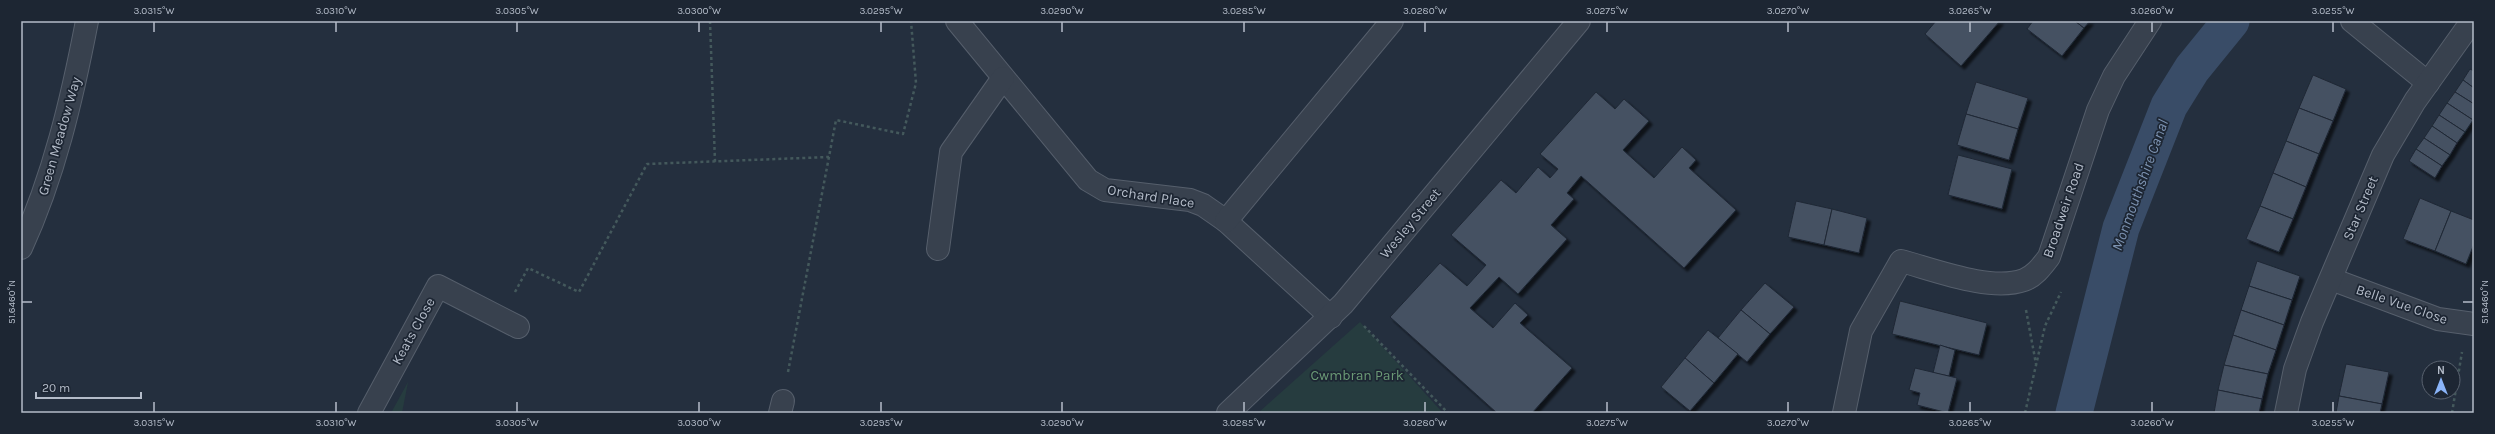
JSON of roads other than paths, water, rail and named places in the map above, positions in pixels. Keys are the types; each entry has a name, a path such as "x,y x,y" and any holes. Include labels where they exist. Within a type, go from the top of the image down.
{"street":[{"name":"Green Meadow Way","path":"21,248 38,211 70,104 87,21"},
{"name":"Orchard Place","path":"957,21 1088,180 1105,190 1190,200 1203,205 1226,220 1337,311"},
{"path":"1226,220 1392,21"},
{"name":"Wesley Street","path":"1228,413 1337,311 1579,21"},
{"name":"Broadweir Road","path":"1844,413 1862,331 1901,261 1989,283 2008,283 2025,280 2039,270 2049,257 2098,110 2114,76 2150,21"},
{"path":"2352,21 2428,83"},
{"name":"Star Street","path":"2286,413 2296,369 2312,322 2383,155 2428,83 2472,21"},
{"path":"938,249 951,152 1003,78"},
{"name":"Belle Vue Close","path":"2331,279 2438,319 2470,324"},
{"name":"Keats Close","path":"369,413 438,286 510,323"}],"waterway":[{"name":"Monmouthshire Canal","path":"2074,413 2121,228 2169,106 2192,69 2231,21"}],"park label":[{"name":"Cwmbran Park","path":"1357,375"}]}
